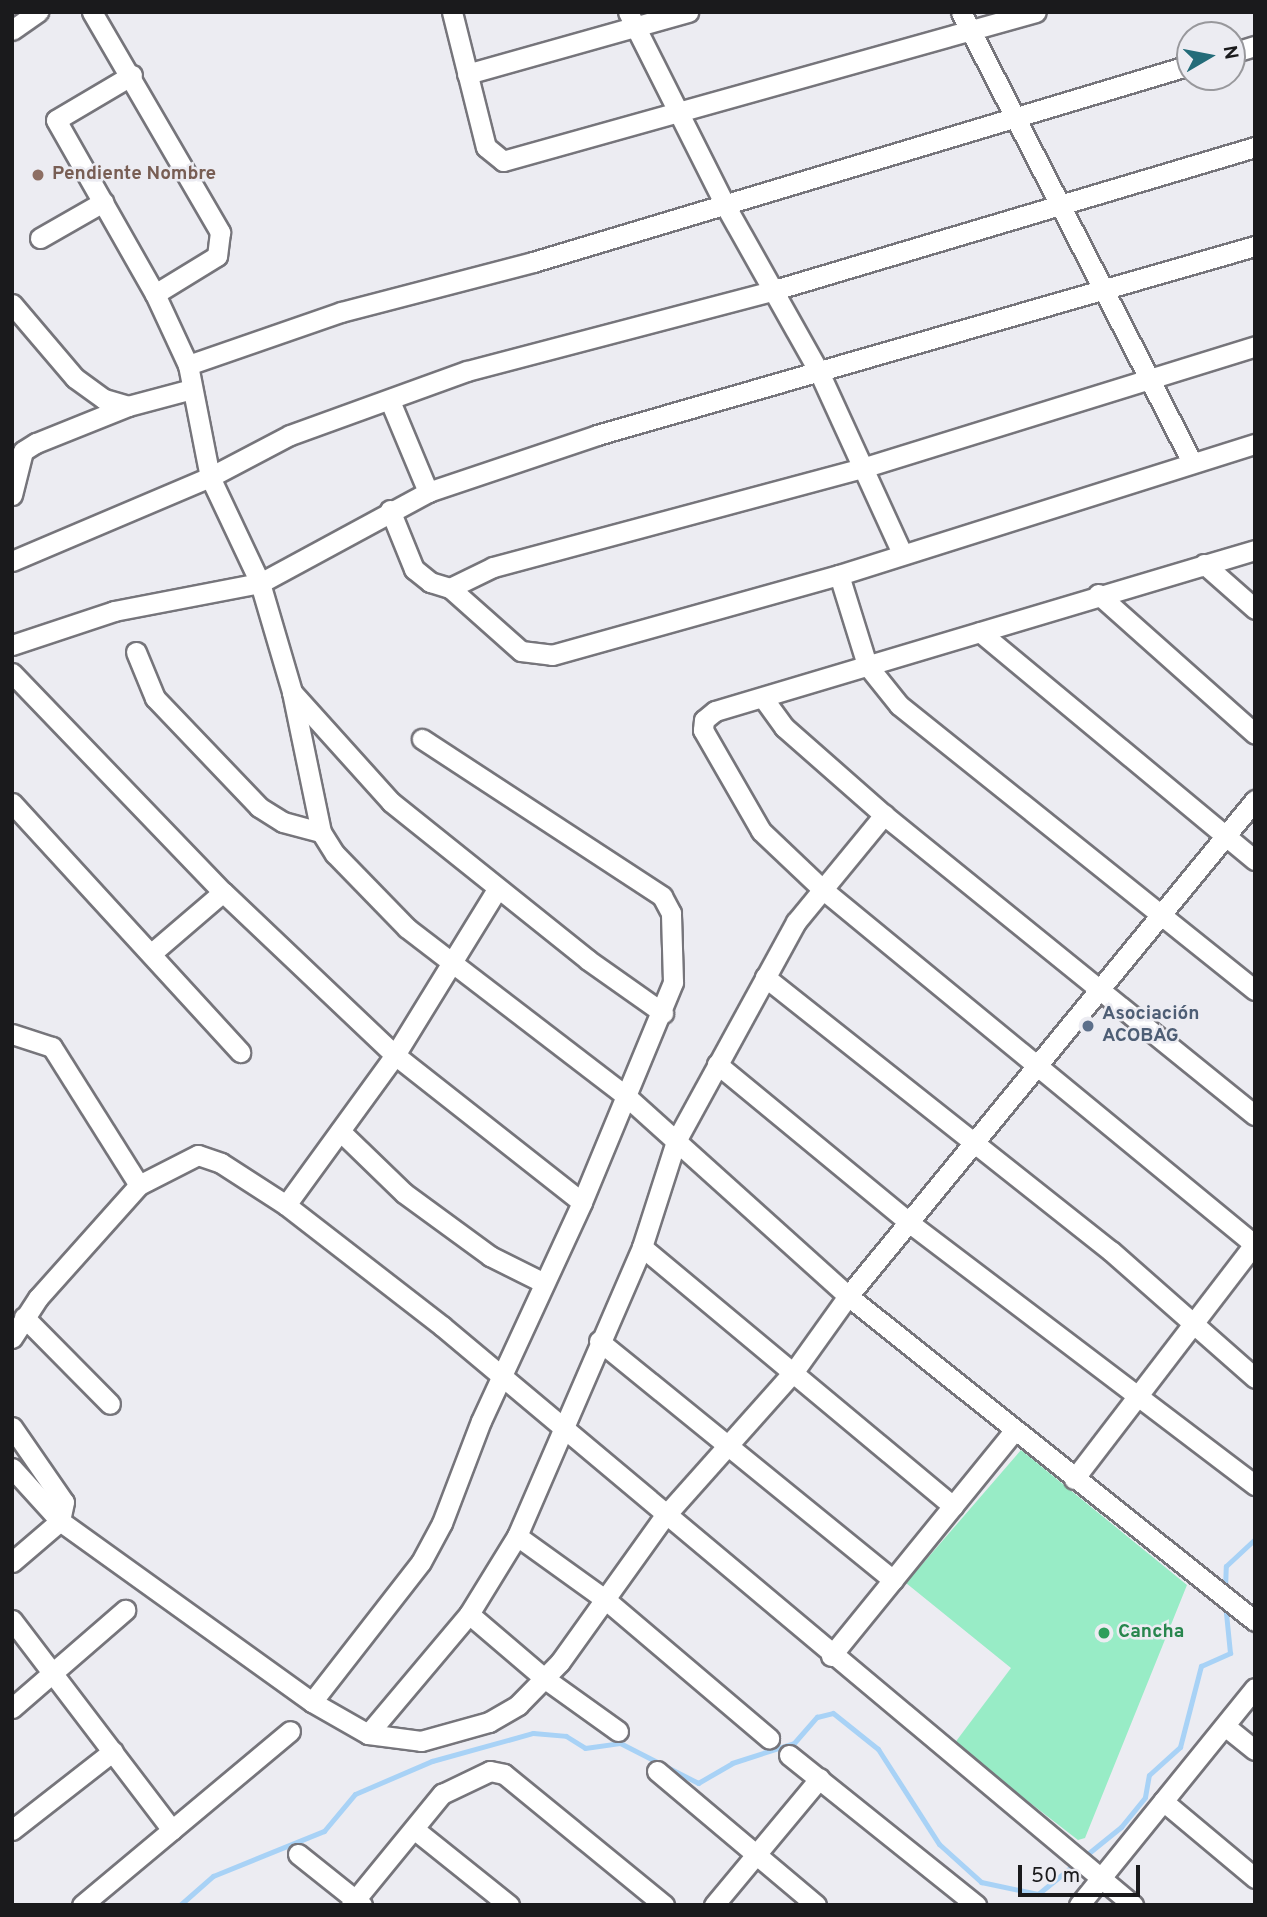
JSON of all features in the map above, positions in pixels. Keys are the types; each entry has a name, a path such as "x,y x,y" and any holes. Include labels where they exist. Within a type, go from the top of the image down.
{"street":[{"path":"12,30 38,12"},
{"path":"92,12 132,75 222,242 217,256 155,294"},
{"path":"452,12 486,147 503,160 680,115 1035,12"},
{"path":"467,74 632,20 688,12"},
{"path":"961,12 1106,291 1146,377 1192,462"},
{"path":"632,20 725,205 819,372 902,553"},
{"path":"188,365 341,312 725,205 1176,69"},
{"path":"132,75 56,120 155,294 188,365 210,477 260,583 292,692 321,832 348,871 453,965 626,1096 848,1296 1074,1479 1248,1615"},
{"path":"12,561 210,477 290,435 467,371 771,291 1059,201 1255,147"},
{"path":"40,238 103,202"},
{"path":"13,641 114,611 260,583 390,510 428,492 597,435 1106,291 1255,246"},
{"path":"12,304 75,379 104,399 128,406"},
{"path":"450,588 493,566 862,468 1255,345"},
{"path":"12,495 18,445 128,406 192,389"},
{"path":"390,401 428,492"},
{"path":"390,510 414,569 430,582 450,588 509,643 534,656 583,649 839,575 1255,444"},
{"path":"1074,1479 1196,1326 1255,1244 1035,1068 821,888 761,831 706,742 704,720 715,710 763,698 1098,594 1255,550"},
{"path":"1204,564 1255,609"},
{"path":"839,575 867,665 899,705 1255,990"},
{"path":"1098,594 1255,734"},
{"path":"980,632 1255,860"},
{"path":"136,652 155,698 259,807 283,822 321,832"},
{"path":"12,673 223,892 395,1055 582,1202"},
{"path":"292,692 391,802 498,889 663,1013"},
{"path":"763,698 784,727 884,815 1255,1115"},
{"path":"312,1702 421,1562 499,1380 582,1202 663,1013 673,982 669,902 422,739"},
{"path":"12,1468 60,1521 312,1702 368,1734 421,1741 456,1735 517,1705 544,1678 606,1600 664,1517 729,1448 795,1370 848,1296 911,1224 1255,800"},
{"path":"12,803 153,952 240,1052"},
{"path":"368,1734 469,1614 517,1536 642,1247 676,1141 765,977 821,888 884,815"},
{"path":"286,1205 395,1055 498,889"},
{"path":"153,952 223,892"},
{"path":"765,977 974,1146 1111,1251 1255,1378"},
{"path":"12,1034 52,1047 139,1185"},
{"path":"717,1064 911,1224 1255,1485"},
{"path":"340,1131 404,1193 490,1256 544,1283"},
{"path":"12,1338 24,1317 139,1185 198,1155 221,1163 286,1205 442,1326 499,1380 831,1656 1070,1850 1133,1905"},
{"path":"642,1247 795,1370 953,1506"},
{"path":"24,1317 110,1404"},
{"path":"599,1342 893,1580"},
{"path":"12,1427 62,1491 60,1521 12,1562"},
{"path":"831,1656 1014,1431"},
{"path":"517,1536 606,1600 769,1738"},
{"path":"12,1708 54,1676 125,1611"},
{"path":"469,1614 544,1678 618,1731"},
{"path":"12,1620 172,1830"},
{"path":"1079,1905 1099,1876 1255,1688"},
{"path":"1225,1726 1255,1750"},
{"path":"82,1905 290,1731"},
{"path":"12,1830 113,1751"},
{"path":"789,1755 976,1905"},
{"path":"299,1854 356,1903 442,1794 460,1783 490,1771 504,1774 664,1905"},
{"path":"657,1772 816,1905"},
{"path":"715,1905 820,1778"},
{"path":"1163,1801 1255,1878"},
{"path":"414,1829 509,1905"}],"green space":[{"path":"1021,1450 1187,1585 1085,1838 1078,1840 954,1744 1011,1668 906,1583"}],"waterway":[{"path":"1225,1589 1226,1566 1255,1539"},
{"path":"180,1905 213,1876 324,1831 355,1794 432,1761 533,1733 566,1736 585,1748 620,1743 698,1783 732,1763 794,1743 817,1717 833,1713 878,1749 939,1844 981,1882 1038,1894 1121,1827 1145,1797 1149,1775 1180,1747 1201,1666 1230,1653 1225,1603"}],"place":[{"name":"Pendiente Nombre","path":"38,175"},
{"name":"Asociación ACOBAG","path":"1088,1026"},
{"name":"Cancha","path":"1104,1633"}]}
